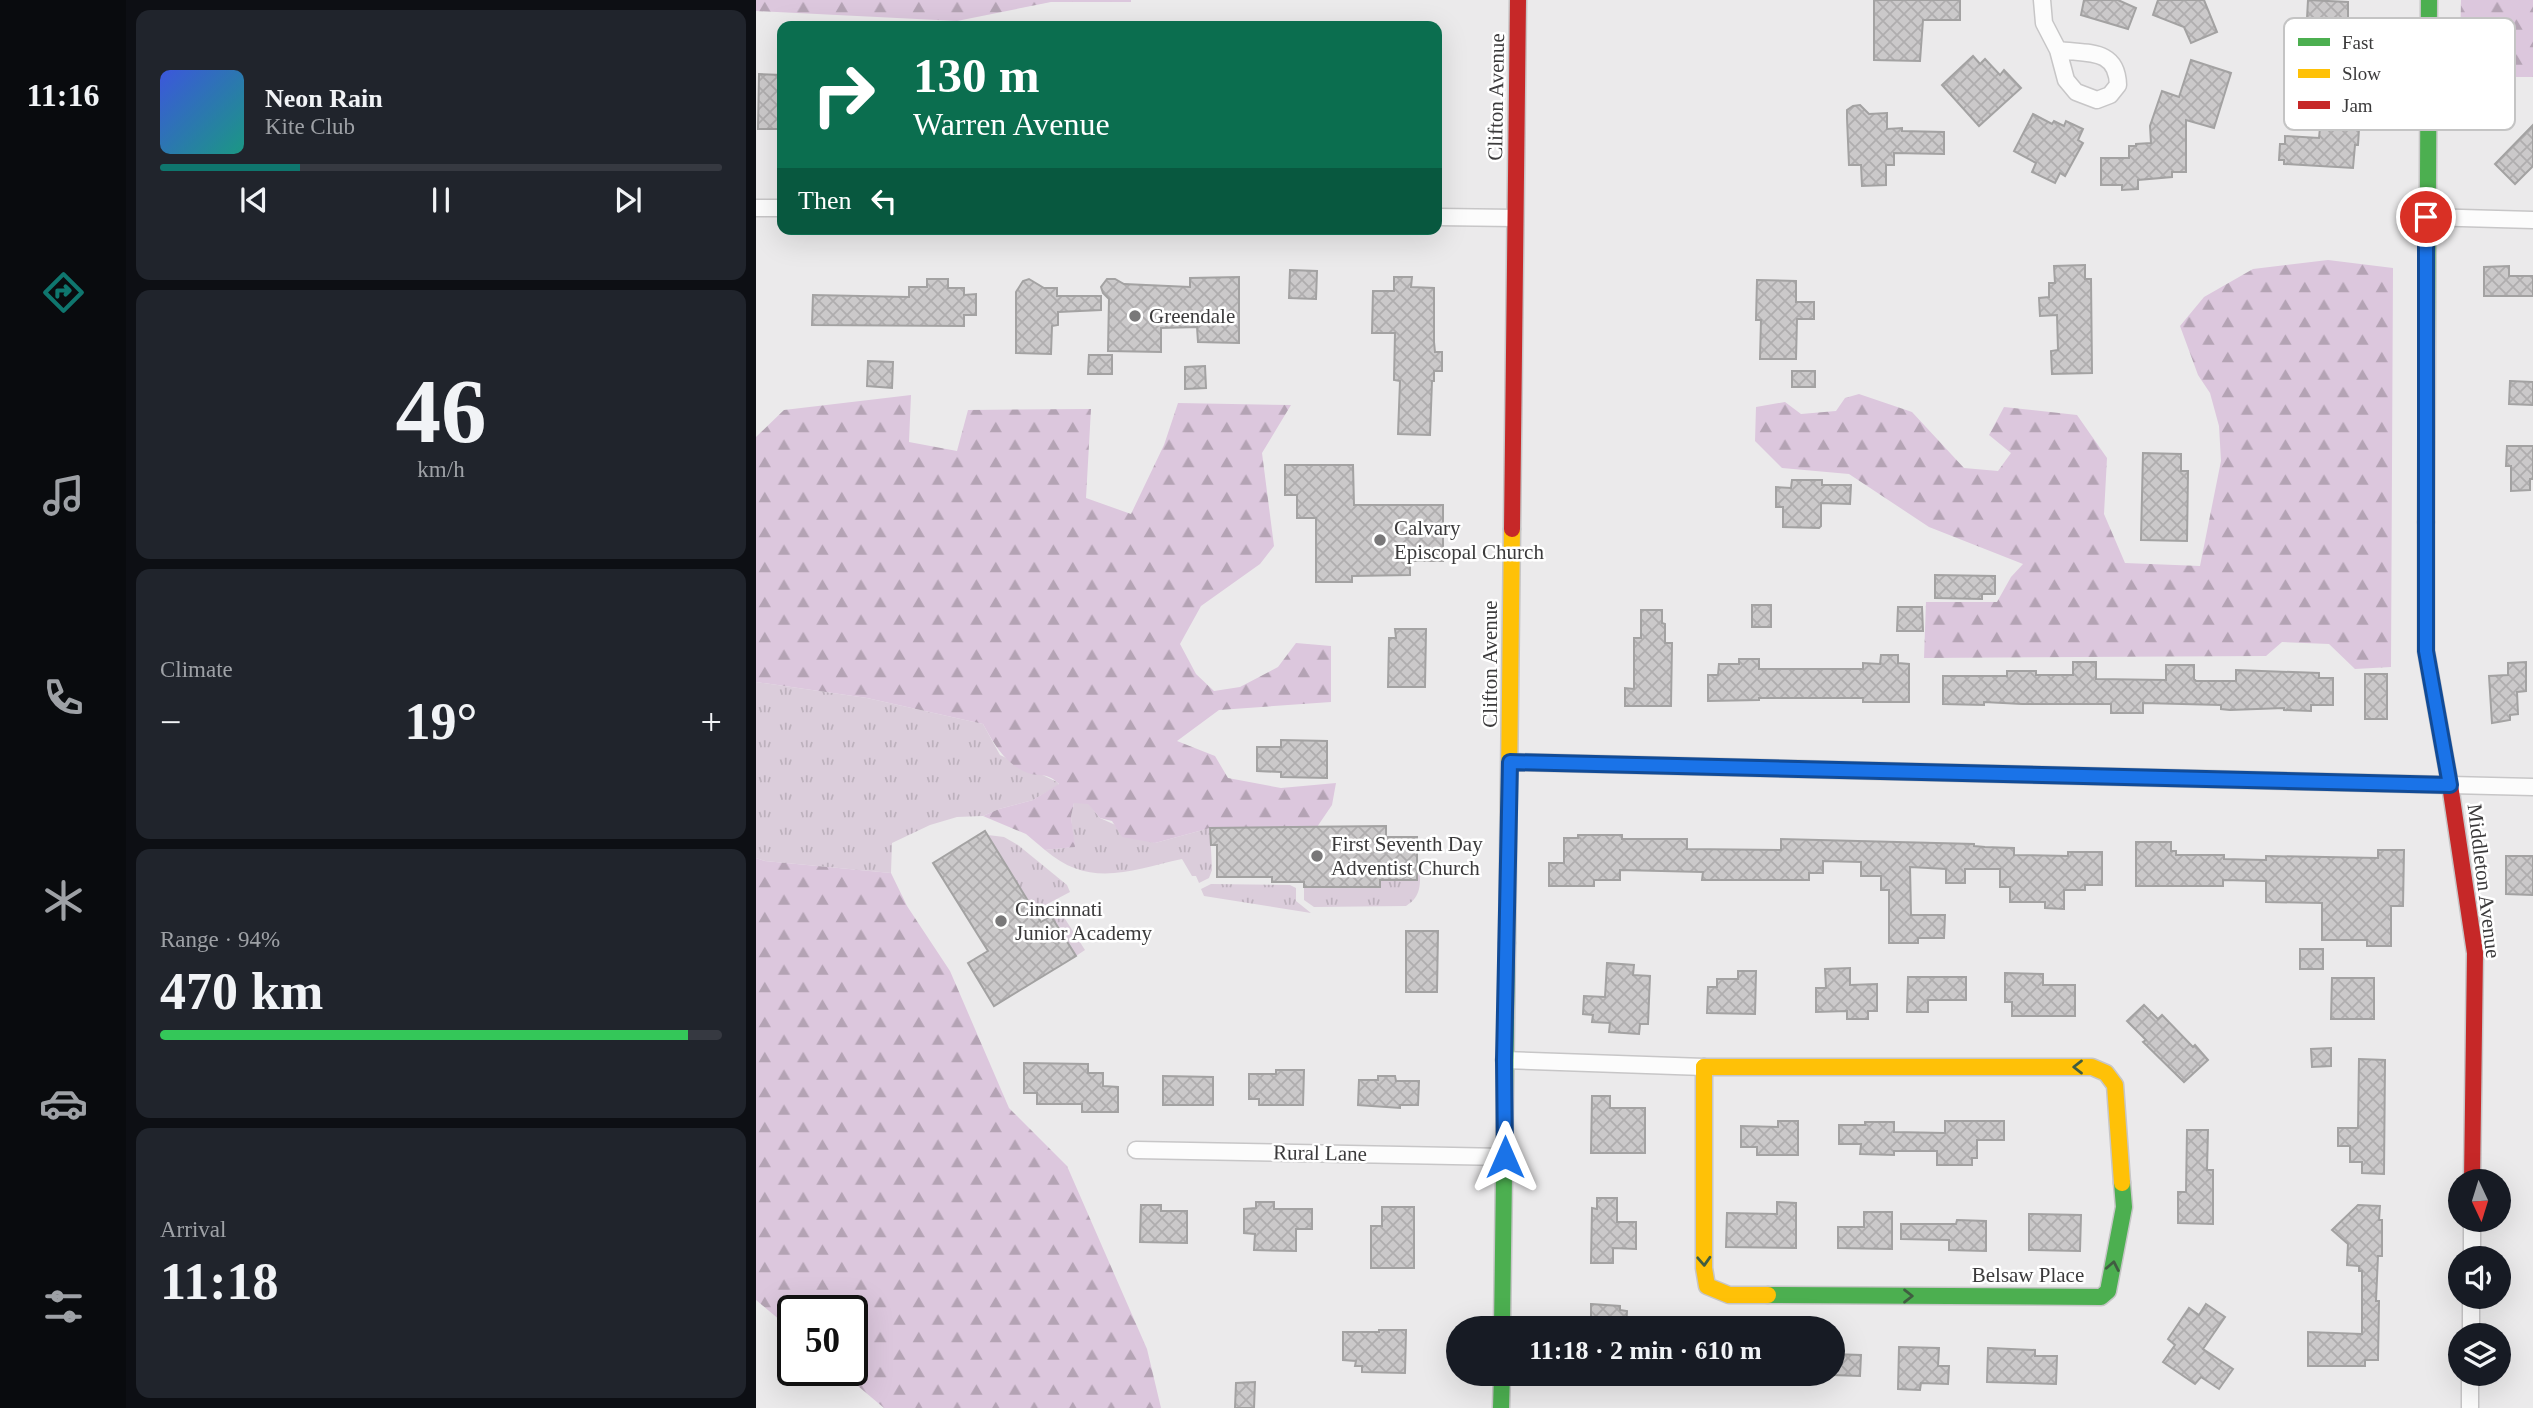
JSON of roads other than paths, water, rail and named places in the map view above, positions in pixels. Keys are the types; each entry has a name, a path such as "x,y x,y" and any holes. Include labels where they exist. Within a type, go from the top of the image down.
{"street":[{"name":"Clifton Avenue","path":"1502,1316 1518,0"},
{"path":"2042,0 2044,23 2058,50"},
{"name":"Middleton Avenue","path":"2429,0 2429,18"},
{"name":"Middleton Avenue","path":"2427,130 2426,651 2450,785 2475,953 2472,1169"},
{"path":"756,208 777,208"},
{"path":"1442,216 1515,218"},
{"path":"2426,217 2533,219"},
{"path":"1510,762 2533,787"},
{"name":"Belsaw Place","path":"1504,1060 1704,1067 2092,1067 2105,1071 2115,1085 2124,1208 2108,1291 2101,1297 1729,1295 1716,1292 1707,1286 1704,1268 1704,1067"},
{"name":"Rural Lane","path":"1136,1150 1505,1157"},
{"path":"1501,1408 1502,1386"},
{"path":"2470,1386 2470,1408"}],"place":[{"name":"Greendale","path":"1135,316"},
{"name":"Calvary Episcopal Church","path":"1380,540"},
{"name":"First Seventh Day Adventist Church","path":"1317,856"},
{"name":"Cincinnati Junior Academy","path":"1001,921"}]}
